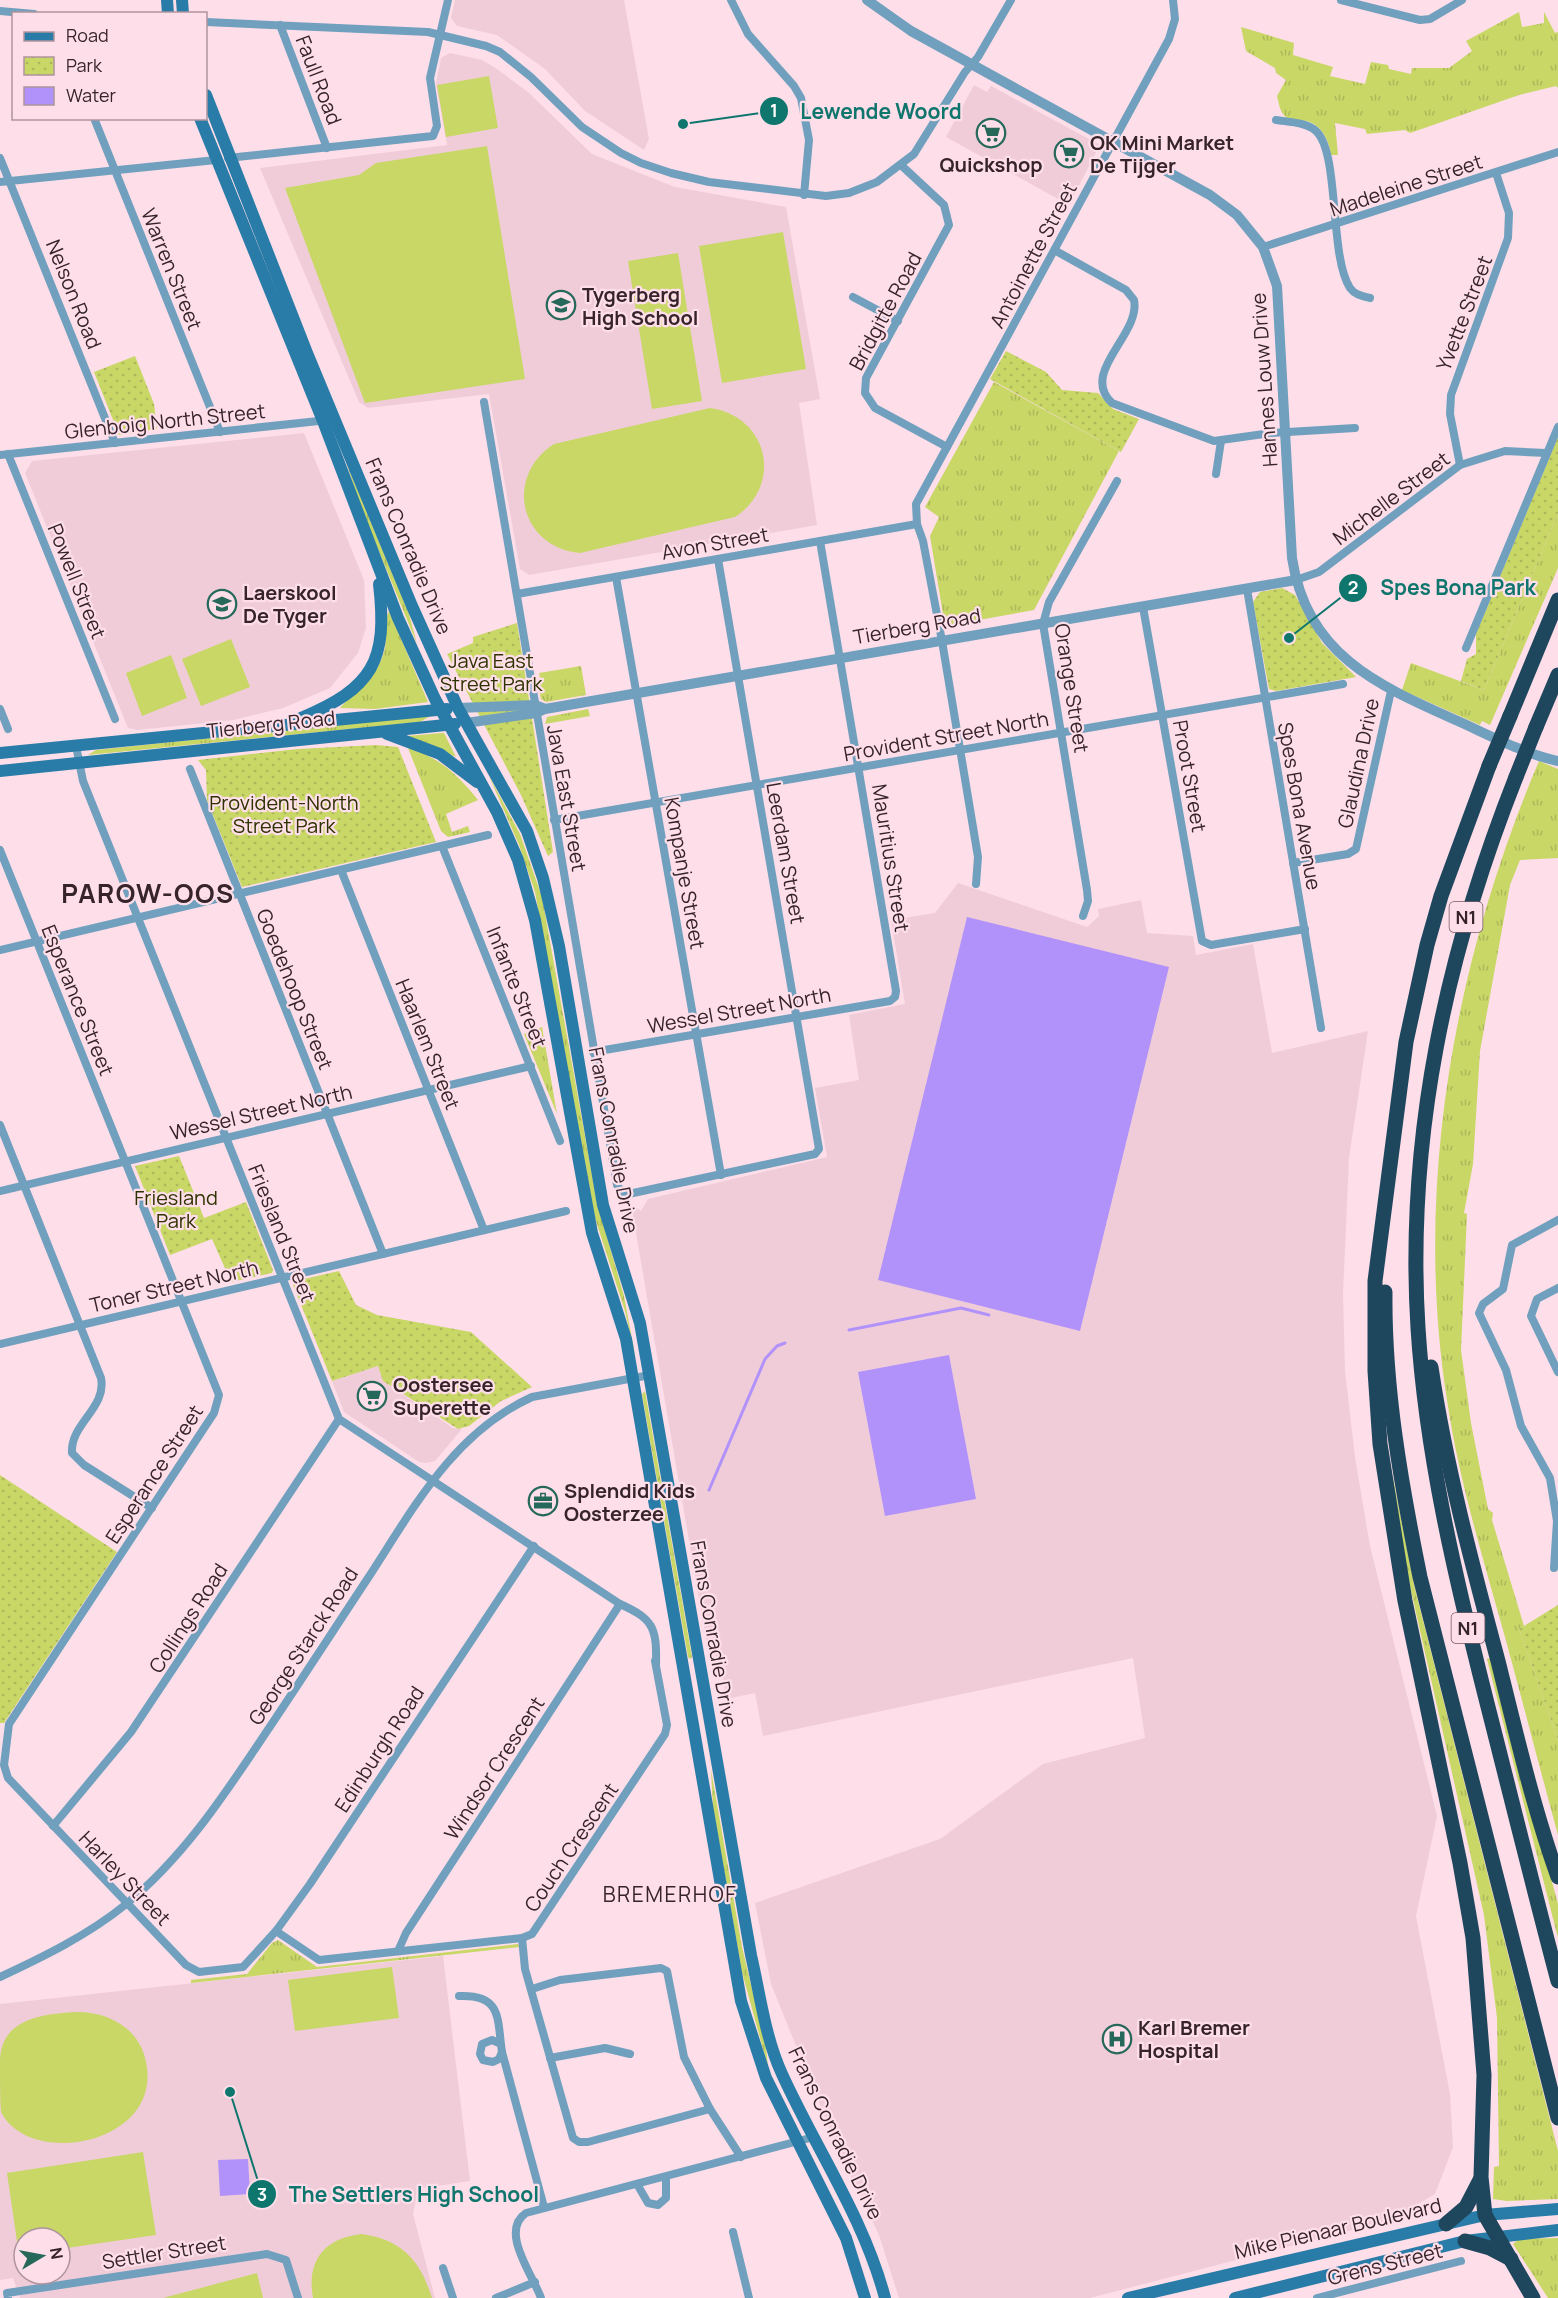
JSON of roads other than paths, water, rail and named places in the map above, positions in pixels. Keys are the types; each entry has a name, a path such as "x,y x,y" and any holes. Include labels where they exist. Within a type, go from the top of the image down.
{"highway":[{"name":"N1","path":"1558,600 1489,766 1455,856 1427,945 1406,1042 1390,1149 1385,1224 1387,1357 1405,1500 1443,1671 1558,2118"},
{"name":"N1","path":"1558,675 1488,847 1455,952 1433,1061 1422,1144 1416,1269 1422,1378 1438,1494 1453,1567 1558,1981"},
{"path":"1390,1149 1375,1281 1375,1371 1380,1444 1405,1601 1460,1863 1473,1938 1484,2075 1481,2177 1485,2215 1533,2298"},
{"path":"1416,1269 1447,1463 1511,1714 1558,1877"},
{"path":"1446,2224 1466,2206 1481,2177"},
{"path":"1465,2241 1490,2248 1511,2259"}],"main road":[{"name":"Frans Conradie Drive","path":"207,99 222,159"},
{"name":"Frans Conradie Drive","path":"201,120 222,159 328,420 458,708 527,831 546,886 559,946 603,1205 640,1323 650,1375 751,1955 781,2072 855,2217 885,2298"},
{"name":"Frans Conradie Drive","path":"328,420 378,568 447,724 508,835 530,901 586,1209 621,1320 633,1378 741,2001 757,2057 846,2238 865,2298"},
{"path":"286,724 339,701 352,692 371,669 379,649 382,630 378,568"},
{"name":"Tierberg Road","path":"0,753 458,708"},
{"name":"Tierberg Road","path":"0,771 466,723"},
{"path":"384,733 440,754 483,786"},
{"name":"Mike Pienaar Boulevard","path":"1128,2298 1485,2215 1558,2209"},
{"path":"1235,2298 1465,2241 1558,2230"}],"street":[{"path":"5,182 428,138 435,134 437,126 430,78 448,0"},
{"path":"730,0 748,34 794,86 801,98 809,140 804,195"},
{"name":"Hannes Louw Drive","path":"867,0 891,19 1220,201 1244,223 1263,247 1279,296 1291,554 1296,580 1315,621 1333,646 1361,673 1391,691 1494,737 1558,761"},
{"path":"207,22 440,35 500,52 531,77 582,127 631,158 689,178 804,195 838,195 860,189 902,166 922,145 1011,0"},
{"name":"Antoinette Street","path":"917,524 917,501 1056,251 1172,33 1175,19 1173,0"},
{"path":"1341,0 1420,20 1430,18 1462,0"},
{"name":"Faull Road","path":"280,25 327,148"},
{"name":"Warren Street","path":"95,120 220,432"},
{"path":"1276,120 1309,126 1324,141 1336,225 1348,285 1356,294 1370,298"},
{"name":"Madeleine Street","path":"1263,247 1558,152"},
{"name":"Nelson Road","path":"0,158 5,182 116,443"},
{"name":"Bridgitte Road","path":"902,166 940,201 949,220 945,234 866,378 864,388 866,398 875,408 947,447"},
{"name":"Yvette Street","path":"1460,465 1450,414 1451,395 1508,238 1509,213 1496,173"},
{"path":"1056,251 1126,290 1134,300 1134,316 1102,377 1103,388 1108,399 1123,409 1214,441 1287,431 1355,428"},
{"path":"853,297 898,321"},
{"name":"Java East Street","path":"484,402 539,709 554,820 616,1185 624,1195 721,1175"},
{"name":"Glenboig North Street","path":"4,455 328,420"},
{"path":"1466,648 1558,427"},
{"path":"1216,474 1221,441"},
{"name":"Michelle Street","path":"1296,580 1319,572 1460,465 1505,451 1546,453"},
{"name":"Powell Street","path":"4,455 116,719"},
{"name":"Orange Street","path":"1083,916 1088,901 1087,890 1043,624 1049,602 1117,481"},
{"path":"917,524 923,541 942,641 978,857 976,884"},
{"name":"Avon Street","path":"517,594 917,524"},
{"name":"Mauritius Street","path":"820,541 896,991 895,997 890,1000"},
{"name":"Leerdam Street","path":"718,559 819,1147 817,1153 721,1175"},
{"name":"Kompanje Street","path":"616,577 721,1175"},
{"name":"Tierberg Road","path":"466,723 1296,580"},
{"name":"Spes Bona Avenue","path":"1247,589 1322,1028"},
{"name":"Proot Street","path":"1143,607 1201,938 1204,943 1211,945 1305,929"},
{"name":"Provident Street North","path":"554,820 1343,684"},
{"name":"Glaudina Drive","path":"1293,864 1348,854 1356,849 1391,691"},
{"name":"Tierberg Road","path":"458,708 539,709"},
{"path":"0,709 8,729"},
{"name":"Friesland Street","path":"72,746 75,764 339,1419"},
{"name":"Goedehoop Street","path":"190,769 383,1254"},
{"path":"0,950 488,835"},
{"name":"Infante Street","path":"442,846 560,1141"},
{"name":"Esperance Street","path":"0,850 217,1389 219,1401 214,1413 9,1724 4,1765"},
{"name":"Haarlem Street","path":"341,870 484,1230"},
{"name":"Wessel Street North","path":"593,1052 890,1000"},
{"name":"Wessel Street North","path":"0,1191 531,1066"},
{"path":"0,1125 101,1378 102,1392 76,1435 72,1453 84,1465 152,1508"},
{"name":"Toner Street North","path":"0,1344 566,1211"},
{"path":"1554,1568 1557,1521 1550,1478 1521,1426 1506,1370 1479,1312 1483,1304 1501,1293 1509,1250 1514,1243 1558,1220"},
{"path":"1558,1288 1537,1299 1531,1316 1558,1372"},
{"name":"George Starck Road","path":"0,1977 78,1937 127,1904 177,1855 220,1801 433,1479 469,1437 514,1405 556,1390 650,1375"},
{"path":"339,1419 624,1606"},
{"name":"Collings Road","path":"53,1826 131,1732 339,1419"},
{"name":"Edinburgh Road","path":"246,1966 276,1931 534,1546"},
{"name":"Couch Crescent","path":"276,1931 319,1960 522,1938 536,1929 664,1737 667,1725 648,1626 624,1606"},
{"name":"Windsor Crescent","path":"398,1951 406,1933 624,1606"},
{"name":"Harley Street","path":"4,1765 11,1783 192,1970 211,1971 246,1966"},
{"path":"522,1938 525,1969 571,2135 579,2142 710,2109"},
{"path":"532,1989 560,1980 661,1968 668,1971 683,2053 710,2109 741,2157"},
{"path":"459,1996 481,1997 492,2005 500,2028 499,2043 544,2207"},
{"path":"497,2061 486,2062 479,2050 488,2040 499,2043"},
{"path":"550,2058 605,2048 630,2054"},
{"path":"497,2061 502,2052"},
{"path":"497,2061 508,2072"},
{"path":"541,2298 517,2247 516,2227 522,2216 544,2207 814,2137"},
{"path":"637,2184 648,2202 658,2205 666,2198 666,2177"},
{"path":"733,2232 749,2298"},
{"name":"Settler Street","path":"7,2296 267,2254 286,2260 298,2298"},
{"name":"Grens Street","path":"1317,2298 1350,2294 1461,2261"},
{"path":"443,2268 453,2298"},
{"path":"496,2298 535,2282"}],"water":[{"path":"967,917 1169,967 1080,1331 878,1280"},
{"path":"949,1355 976,1499 885,1516 858,1372"},
{"path":"248,2159 250,2194 220,2196 218,2160"}],"waterway":[{"path":"849,1330 961,1308 989,1315"},
{"path":"709,1490 765,1359 777,1346 785,1343"}],"place":[{"name":"Lewende Woord","path":"683,124"},
{"name":"Quickshop","path":"991,133"},
{"name":"OK Mini Market De Tijger","path":"1069,153"},
{"name":"Tygerberg High School","path":"561,305"},
{"name":"Laerskool De Tyger","path":"222,604"},
{"name":"Spes Bona Park","path":"1289,638"},
{"name":"Oostersee Superette","path":"372,1396"},
{"name":"Splendid Kids Oosterzee","path":"543,1501"},
{"name":"Karl Bremer Hospital","path":"1117,2039"},
{"name":"The Settlers High School","path":"230,2092"}],"district":[{"name":"PAROW-OOS","path":"148,893"},
{"name":"BREMERHOF","path":"670,1894"}],"park label":[{"name":"Java East Street Park","path":"491,672"},
{"name":"Provident-North Street Park","path":"284,814"},
{"name":"Friesland Park","path":"176,1208"}]}
